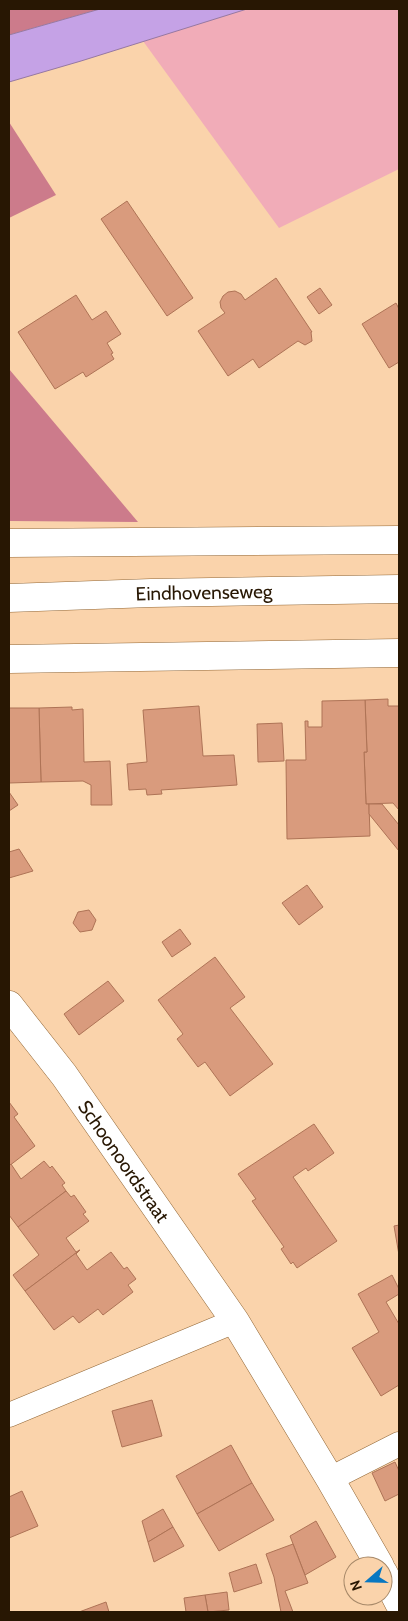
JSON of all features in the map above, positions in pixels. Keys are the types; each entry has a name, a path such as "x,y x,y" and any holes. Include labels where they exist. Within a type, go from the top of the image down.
{"street":[{"path":"9,544 399,540"},
{"name":"Eindhovenseweg","path":"9,598 150,593 399,589"},
{"path":"9,659 399,653"},
{"name":"Schoonoordstraat","path":"9,1005 64,1075 235,1321 374,1556"},
{"path":"393,1591 399,1603"}],"lane":[{"path":"9,1416 235,1321"},
{"path":"330,1479 399,1444"}],"shaded area":[{"path":"9,9 100,9 9,35"},
{"path":"100,9 247,9 9,82 9,35"},
{"path":"247,9 399,9 399,169 279,228 143,41"},
{"path":"9,122 56,195 9,218"},
{"path":"9,369 138,522 9,521"}],"building":[{"path":"127,201 193,298 167,316 101,219"},
{"path":"276,278 312,332 312,341 305,345 298,341 259,368 253,359 228,376 198,331 225,313 221,308 220,302 228,292 235,291 241,294 245,300"},
{"path":"320,288 332,305 319,314 307,297"},
{"path":"76,295 92,320 106,311 121,334 107,343 114,359 86,377 83,372 55,389 18,332"},
{"path":"396,303 399,309 399,362 389,368 362,324"},
{"path":"388,699 388,706 399,706 399,810 393,803 366,804 365,700"},
{"path":"365,700 367,752 364,752 366,804 369,804 370,836 287,839 286,760 306,760 305,721 308,721 308,727 322,727 322,701"},
{"path":"199,706 203,756 234,755 237,785 161,790 162,794 147,795 146,789 129,790 127,764 147,762 143,710"},
{"path":"72,707 72,710 83,709 84,762 110,761 112,805 91,805 91,785 83,781 41,782 39,708"},
{"path":"9,708 39,708 41,782 9,783"},
{"path":"282,723 284,761 258,762 257,724"},
{"path":"9,792 18,805 9,811"},
{"path":"369,804 382,804 399,825 399,851 369,814"},
{"path":"19,849 33,871 9,878 9,852"},
{"path":"307,885 323,907 299,925 282,903"},
{"path":"89,910 96,920 92,930 80,932 73,923 78,912"},
{"path":"180,929 191,944 172,957 162,942"},
{"path":"215,957 245,997 230,1008 273,1064 230,1096 205,1062 198,1067 177,1039 183,1034 158,1000"},
{"path":"108,981 124,1001 79,1035 64,1014"},
{"path":"9,1102 18,1114 14,1117 35,1146 9,1166"},
{"path":"314,1124 334,1153 308,1171 306,1168 293,1177 337,1241 297,1268 293,1262 291,1264 281,1249 284,1247 252,1201 256,1199 238,1174"},
{"path":"44,1161 50,1168 52,1166 65,1183 62,1185 66,1191 18,1227 9,1215 9,1166 11,1164 21,1179"},
{"path":"66,1191 71,1197 74,1195 86,1212 83,1214 89,1221 66,1238 76,1252 80,1250 25,1291 13,1275 39,1255 18,1227"},
{"path":"399,1225 399,1255 394,1226"},
{"path":"80,1250 76,1254 87,1270 111,1252 124,1269 127,1267 136,1279 128,1285 133,1292 103,1315 98,1309 79,1323 73,1316 54,1330 25,1291"},
{"path":"392,1275 399,1289 399,1294 386,1302 399,1324 399,1385 381,1396 352,1348 379,1332 358,1294"},
{"path":"152,1400 162,1436 122,1447 112,1411"},
{"path":"231,1445 252,1483 197,1514 176,1476"},
{"path":"395,1462 399,1471 399,1494 385,1501 372,1473"},
{"path":"252,1483 274,1520 219,1551 197,1514"},
{"path":"22,1491 38,1526 9,1538 9,1497"},
{"path":"163,1509 173,1527 148,1542 142,1521"},
{"path":"316,1521 336,1557 305,1575 290,1536"},
{"path":"173,1527 184,1546 154,1562 148,1542"},
{"path":"293,1544 308,1583 285,1591 293,1612 281,1612 274,1577 266,1554"},
{"path":"256,1564 262,1583 234,1592 229,1573"},
{"path":"227,1592 229,1610 208,1612 205,1595"},
{"path":"205,1595 208,1612 186,1612 184,1598"},
{"path":"106,1602 109,1612 79,1612"}]}
